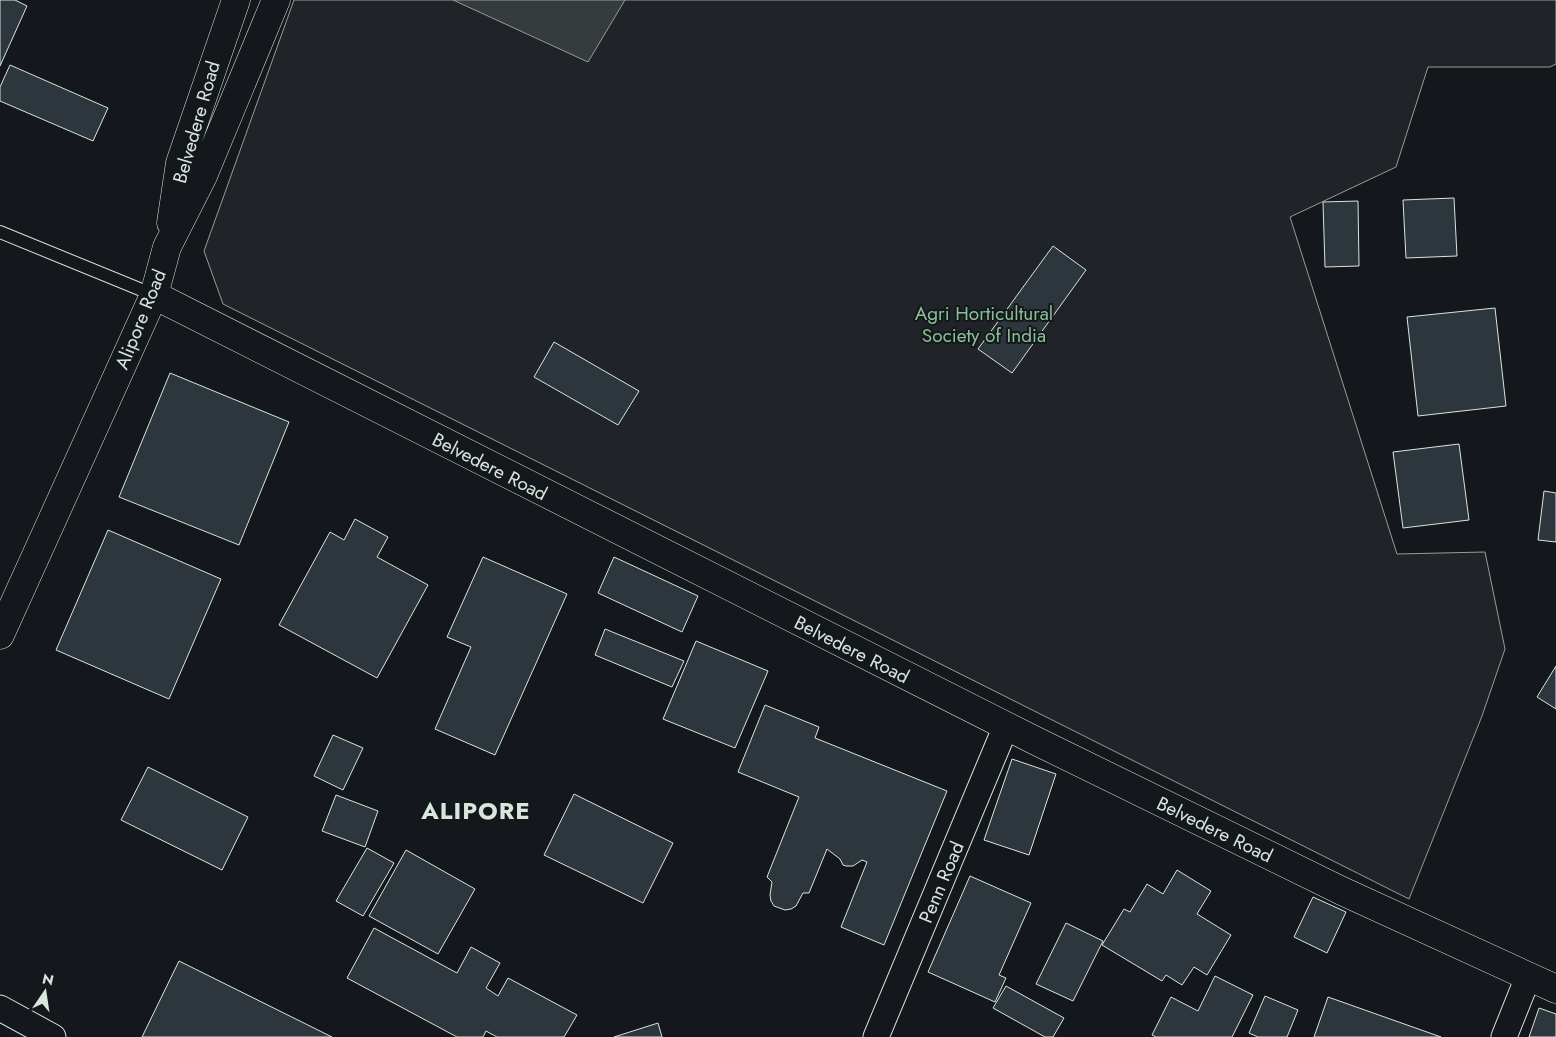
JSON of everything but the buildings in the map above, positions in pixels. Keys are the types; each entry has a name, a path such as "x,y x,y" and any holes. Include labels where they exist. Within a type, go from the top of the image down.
{"main road":[{"name":"Belvedere Road","path":"167,247 180,163 236,0"},
{"name":"Alipore Road","path":"0,636 154,295 167,247 203,176 276,0"},
{"name":"Belvedere Road","path":"154,295 1006,726 1342,891 1556,989"}],"street":[{"name":"Penn Road","path":"876,1037 1006,726"},
{"path":"1504,1037 1528,977"},
{"path":"0,1008 52,1037"}],"lane":[{"path":"0,232 154,295"}],"green space":[{"name":"Agri Horticultural Society of India","path":"294,0 1556,0 1556,64 1550,67 1428,67 1396,167 1290,217 1397,554 1485,552 1505,649 1482,716 1409,899 223,304 204,251"}],"shaded area":[{"path":"453,0 625,0 588,62"}],"district":[{"name":"ALIPORE","path":"476,811"}]}
